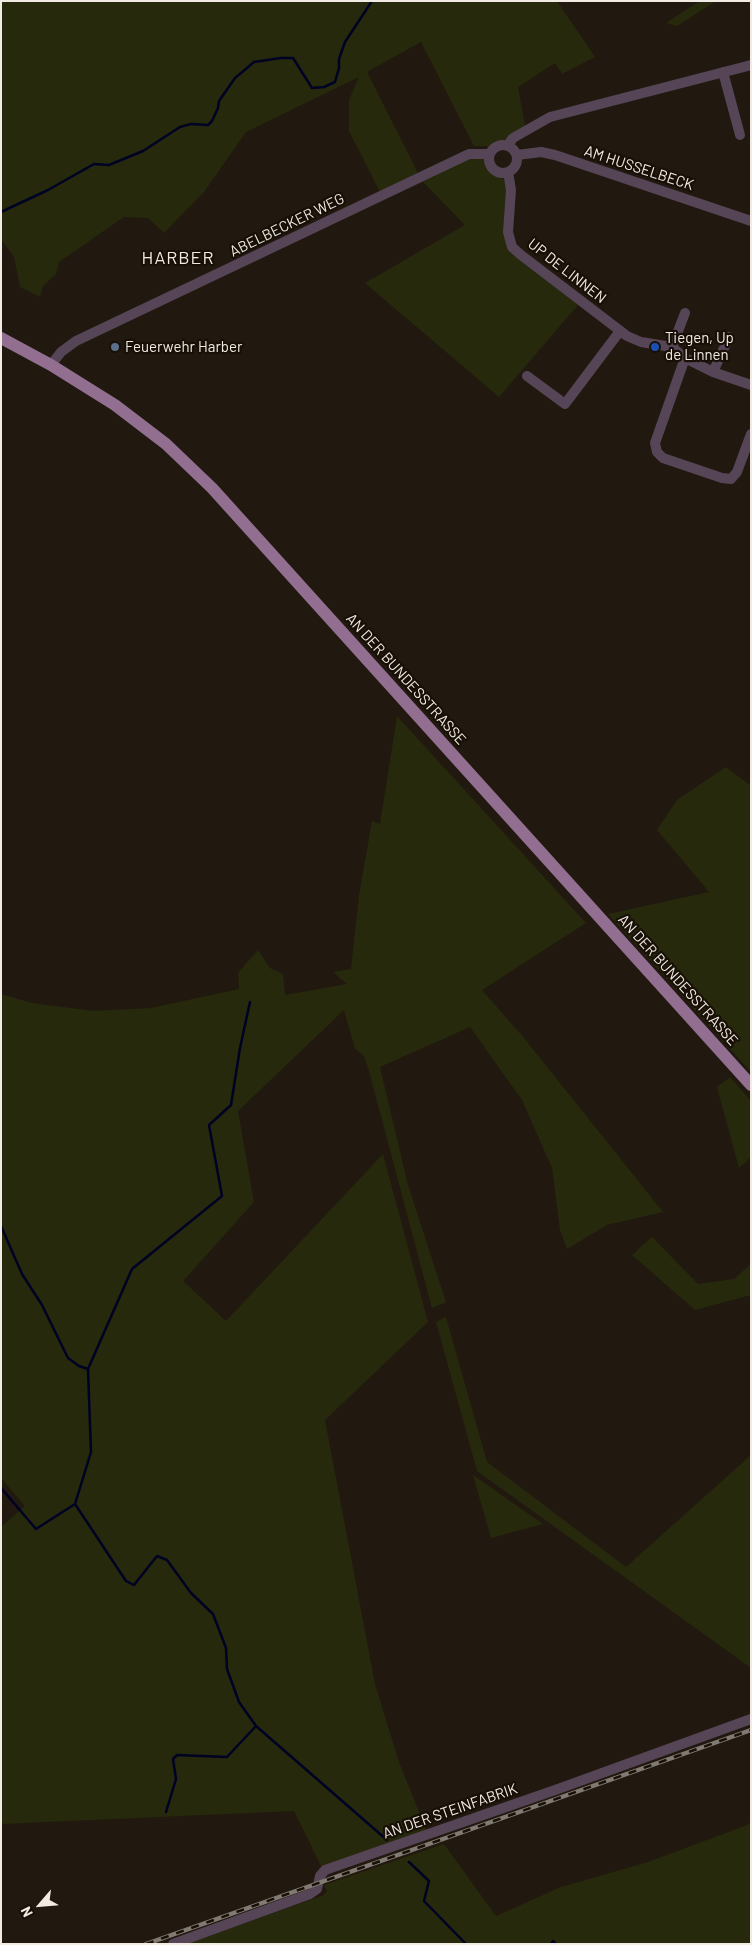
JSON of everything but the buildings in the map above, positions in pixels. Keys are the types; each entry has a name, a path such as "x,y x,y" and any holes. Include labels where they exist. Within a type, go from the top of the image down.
{"main road":[{"name":"AN DER BUNDESSTRASSE","path":"1,338 51,364 134,419 182,459 212,488 751,1085"}],"street":[{"name":"ABELBECKER WEG","path":"51,364 76,341 469,154 490,154 496,147 508,145 513,138 550,117 751,65"},
{"path":"724,72 740,135"},
{"path":"490,154 490,162 493,168 500,172 508,172 516,166 517,155 508,145"},
{"name":"AM HUSSELBECK","path":"517,155 541,152 555,155 751,221"},
{"name":"UP DE LINNEN","path":"508,172 512,190 508,232 512,247 620,331 641,342 672,347"},
{"path":"686,313 672,347 685,358 714,372 751,385"},
{"path":"527,376 565,404 620,331"},
{"path":"714,372 729,337"},
{"path":"685,358 655,443 658,452 663,458 722,478 731,479 736,472 751,434"},
{"name":"AN DER STEINFABRIK","path":"173,1944 310,1894 317,1889 320,1876 325,1870 567,1786 751,1719"}],"green space":[{"path":"1,1 557,1 595,57 562,74 555,63 518,87 525,126 509,140 499,141 492,146 474,146 421,42 367,72 418,173 380,192 349,131 349,100 359,77 246,132 204,192 164,233 148,218 124,217 59,262 56,274 43,286 40,297 20,287 14,257 1,239"},
{"path":"700,1 716,1 677,26 666,23"},
{"path":"488,157 487,162 491,170 503,176 507,189 505,221 518,259 578,305 499,397 365,283 465,225 423,182 470,158"},
{"path":"397,716 586,923 482,990 524,1038 663,1212 607,1225 567,1249 560,1230 552,1168 522,1100 470,1027 380,1067 408,1185 446,1302 432,1308 369,1071 364,1056 355,1049 344,1010 238,1111 254,1202 183,1281 226,1321 383,1154 428,1322 325,1420 375,1684 399,1762 427,1832 321,1866 294,1811 1,1824 1,1527 25,1506 1,1478 1,994 32,1003 93,1011 151,1008 239,989 238,973 258,950 270,968 283,974 285,995 347,984 333,972 351,969 359,895 372,821 380,824"},
{"path":"726,767 751,786 751,1072 608,914 709,892 657,830 677,800"},
{"path":"730,1077 751,1101 751,1157 739,1168 717,1087"},
{"path":"652,1237 698,1284 734,1279 751,1264 751,1295 695,1310 632,1255"},
{"path":"446,1317 487,1462 626,1567 751,1455 751,1668 477,1471 436,1322"},
{"path":"473,1475 543,1524 491,1538"},
{"path":"751,1822 751,1944 187,1944 324,1895 327,1891 324,1885 444,1844 496,1916 561,1887 648,1862"}],"waterway":[{"path":"1,212 48,190 94,164 109,165 143,151 180,127 191,124 208,125 218,108 219,101 235,78 254,62 293,58 312,88 324,87 335,82 339,68 339,59 345,42 372,1"},
{"path":"1,1488 36,1529 75,1504 91,1452 88,1369 132,1269 222,1196 209,1125 231,1105 250,1002"},
{"path":"1,1226 22,1274 42,1305 68,1358 79,1366 88,1369"},
{"path":"75,1504 126,1581 134,1585 157,1556 167,1560 191,1593 213,1614 226,1648 227,1669 239,1702 256,1726 387,1840"},
{"path":"166,1812 176,1779 173,1759 177,1755 227,1757 256,1726"},
{"path":"409,1862 429,1881 424,1901 466,1944"},
{"path":"551,1944 553,1941 556,1944"}],"railway":[{"path":"146,1944 751,1730"}],"place":[{"name":"Feuerwehr Harber","path":"115,347"},
{"name":"Tiegen, Up de Linnen","path":"655,347"}],"district":[{"name":"HARBER","path":"178,258"}]}
